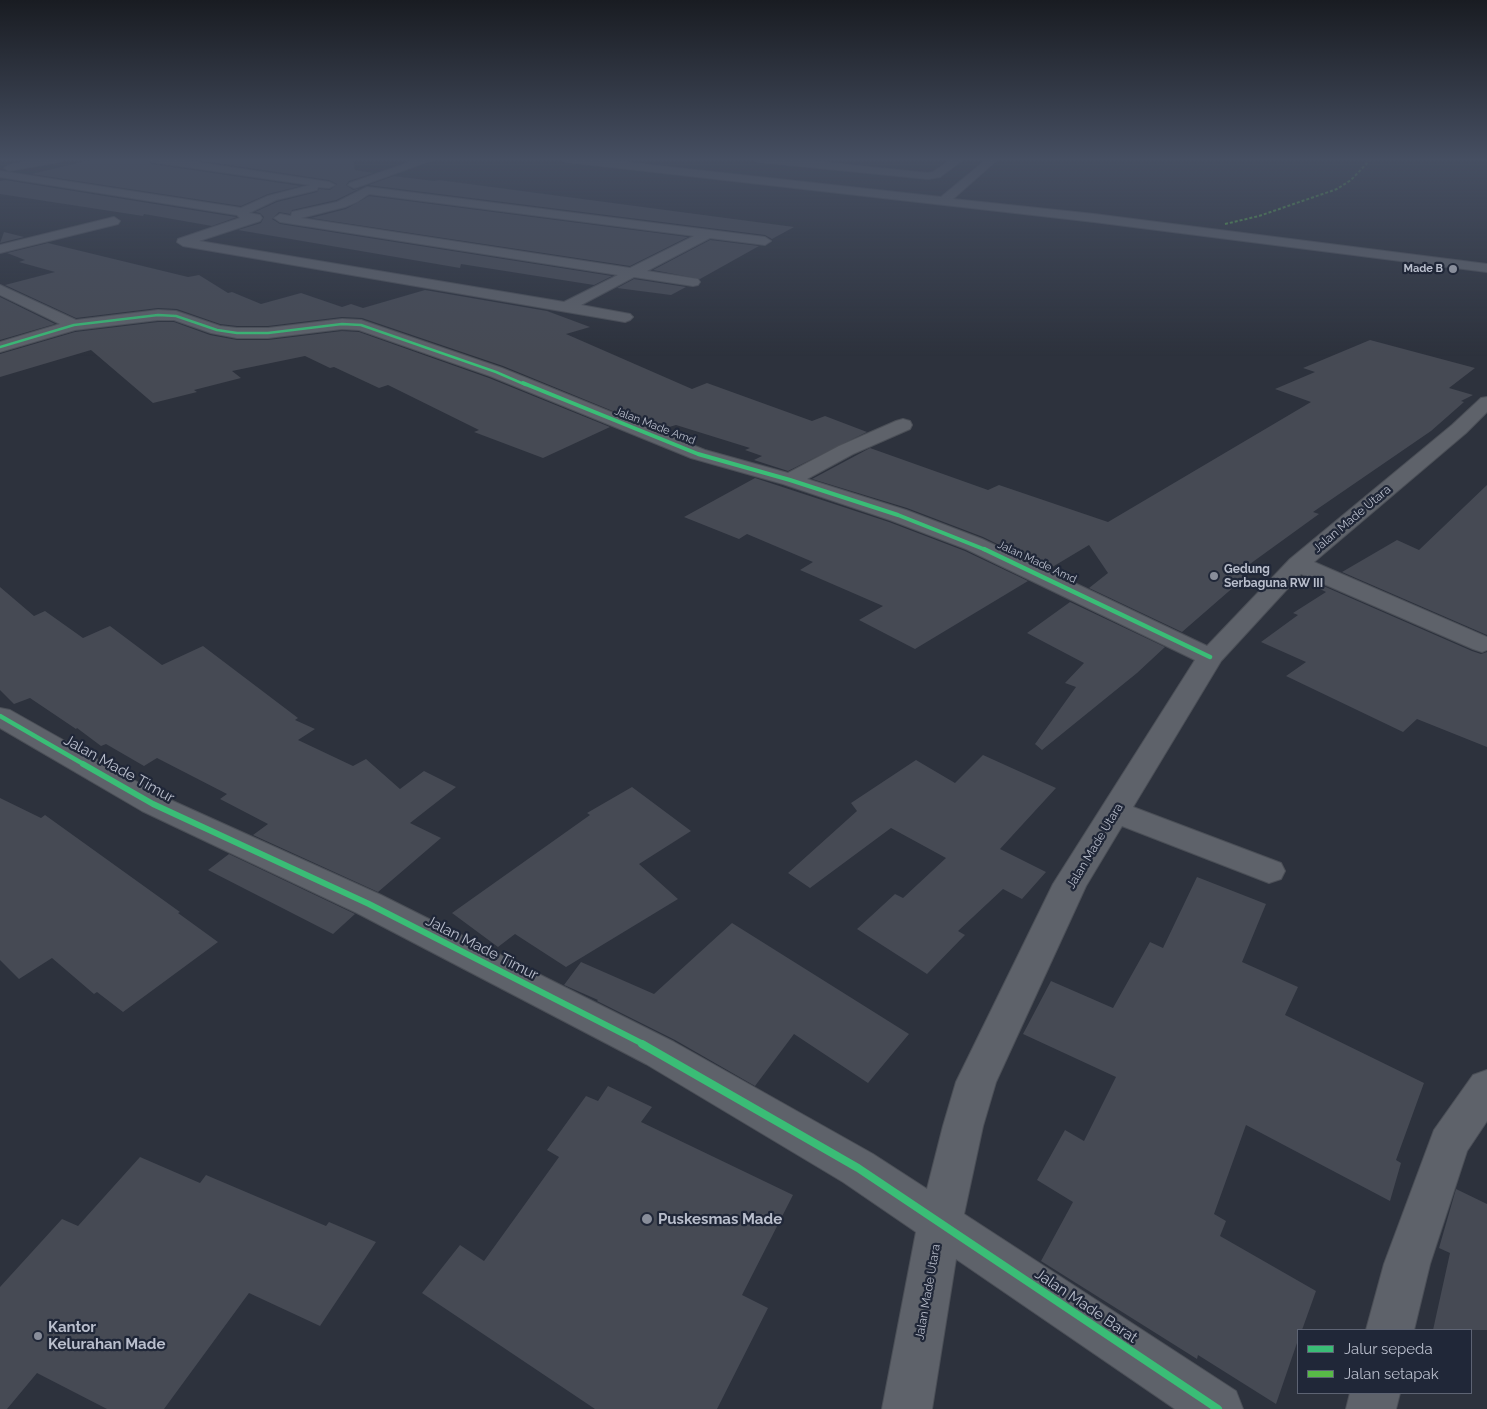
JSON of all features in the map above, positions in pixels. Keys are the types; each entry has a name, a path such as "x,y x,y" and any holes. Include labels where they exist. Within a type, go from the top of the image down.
{"street":[{"path":"0,249 95,225"},
{"path":"224,225 182,242 625,317"},
{"path":"323,225 693,282"},
{"path":"636,225 765,241"},
{"path":"1137,225 1487,268"},
{"path":"1228,225 1487,258"},
{"path":"566,307 707,234"},
{"path":"0,289 74,325"},
{"name":"Jalan Made Amd","path":"0,347 74,325 165,314 237,333 268,333 342,324 361,325 496,372 698,454 790,480 898,515 974,544 1210,657"},
{"name":"Jalan Made Utara","path":"907,1409 940,1224 963,1126 976,1082 1070,884 1210,657 1298,564 1471,431 1487,402"},
{"path":"790,480 846,450 903,425"},
{"path":"1298,564 1482,644"},
{"name":"Jalan Made Timur","path":"0,716 153,804 369,904 660,1053 858,1168 940,1224"},
{"path":"1115,812 1269,871"},
{"path":"1390,1329 1407,1264 1449,1143 1487,1087"},
{"name":"Jalan Made Barat","path":"940,1224 1218,1409"},
{"path":"1371,1409 1375,1394"}],"building":[{"path":"255,225 285,225 612,276 594,285 461,264 460,268 238,230"},
{"path":"356,225 593,225 688,237 630,266"},
{"path":"684,225 777,225 794,227 772,239 765,235"},
{"path":"4,232 24,237 0,243"},
{"path":"710,240 759,246 700,279 653,270"},
{"path":"48,243 188,277 199,275 228,293 232,292 261,304 301,293 342,307 351,304 363,308 425,290 547,311 590,327 566,334 692,389 707,383 812,421 825,416 867,432 788,471 754,460 762,456 745,450 750,448 676,425 659,430 503,366 362,318 342,317 268,326 237,326 220,324 177,309 158,308 76,318 5,285 55,272 19,262 25,260 7,253"},
{"path":"634,279 686,287 671,295 617,288"},
{"path":"0,297 55,324 0,340"},
{"path":"158,322 174,322 210,335 237,340 268,340 342,331 359,332 489,378 610,427 543,458 474,432 479,430 388,385 379,388 305,356 232,371 241,378 153,403 91,350 0,377 0,354 75,332"},
{"path":"1370,340 1475,368 1449,388 1473,395 1461,401 1464,402 1431,431 1313,512 1319,514 1243,569 1251,572 1182,632 1089,588 1108,573 1089,545 1049,569 983,537 907,508 812,479 870,448 988,490 999,485 1108,522 1311,402 1275,389 1315,372 1303,368"},
{"path":"755,478 889,522 965,551 1028,581 915,649 859,620 883,606 800,570 813,562 747,534 739,539 684,517"},
{"path":"1487,485 1487,635 1342,572 1397,540 1419,550"},
{"path":"1321,585 1472,651 1481,654 1487,652 1487,747 1417,719 1403,732 1286,676 1306,662 1261,642 1298,615 1293,613 1326,592 1316,587"},
{"path":"0,587 34,616 45,611 83,638 110,626 162,665 203,646 298,718 295,720 315,729 298,740 353,766 366,759 400,789 424,771 456,787 410,823 441,838 378,892 253,835 268,824 220,799 227,794 157,758 144,766 106,744 101,746 30,698 14,704 0,690"},
{"path":"1070,602 1165,647 1137,673 1042,750 1035,744 1076,687 1065,683 1084,663 1027,633"},
{"path":"983,755 1056,788 1000,849 1046,872 1022,899 1003,889 958,931 965,935 927,974 857,929 895,894 903,898 946,858 891,828 810,888 788,873 857,811 851,803 916,760 955,783"},
{"path":"632,787 691,831 639,864 678,899 566,967 515,934 498,947 452,913 590,815 587,813"},
{"path":"0,798 41,818 45,815 180,912 178,913 218,942 123,1012 97,992 94,994 52,958 19,979 0,960"},
{"path":"229,854 355,914 333,934 208,870"},
{"path":"1197,877 1266,904 1242,962 1298,987 1285,1015 1424,1083 1396,1160 1401,1163 1390,1201 1246,1125 1214,1214 1226,1221 1220,1236 1316,1291 1302,1329 1297,1329 1297,1343 1276,1404 1198,1355 1197,1359 1041,1261 1073,1202 1037,1180 1065,1130 1084,1141 1116,1077 1023,1034 1051,981 1113,1008 1150,942 1163,948"},
{"path":"732,923 909,1034 868,1083 794,1034 755,1086 675,1040 598,1000 564,985 581,962 654,994"},
{"name":"Puskesmas Made","path":"608,1086 652,1107 641,1122 793,1195 742,1295 768,1308 717,1409 595,1409 422,1293 460,1245 484,1261 559,1157 547,1150 586,1096 598,1101"},
{"path":"140,1157 200,1183 206,1175 326,1226 329,1222 376,1242 320,1326 249,1293 164,1409 107,1409 37,1373 7,1409 0,1409 0,1287 62,1219 78,1226"},
{"path":"1456,1189 1487,1204 1487,1330 1433,1329 1450,1253 1439,1248"}],"cycle path":[{"path":"0,347 74,325 158,315 176,316 217,330 237,333 268,333 342,324 361,325 496,372 698,454 790,480 898,515 974,544 1210,657"},
{"path":"0,716 153,804 369,904 660,1053 858,1168 1218,1409"}],"place":[{"name":"Made B","path":"1453,269"},
{"name":"Gedung Serbaguna RW III","path":"1214,576"},
{"name":"Puskesmas Made","path":"647,1219"},
{"name":"Kantor Kelurahan Made","path":"38,1336"}]}
